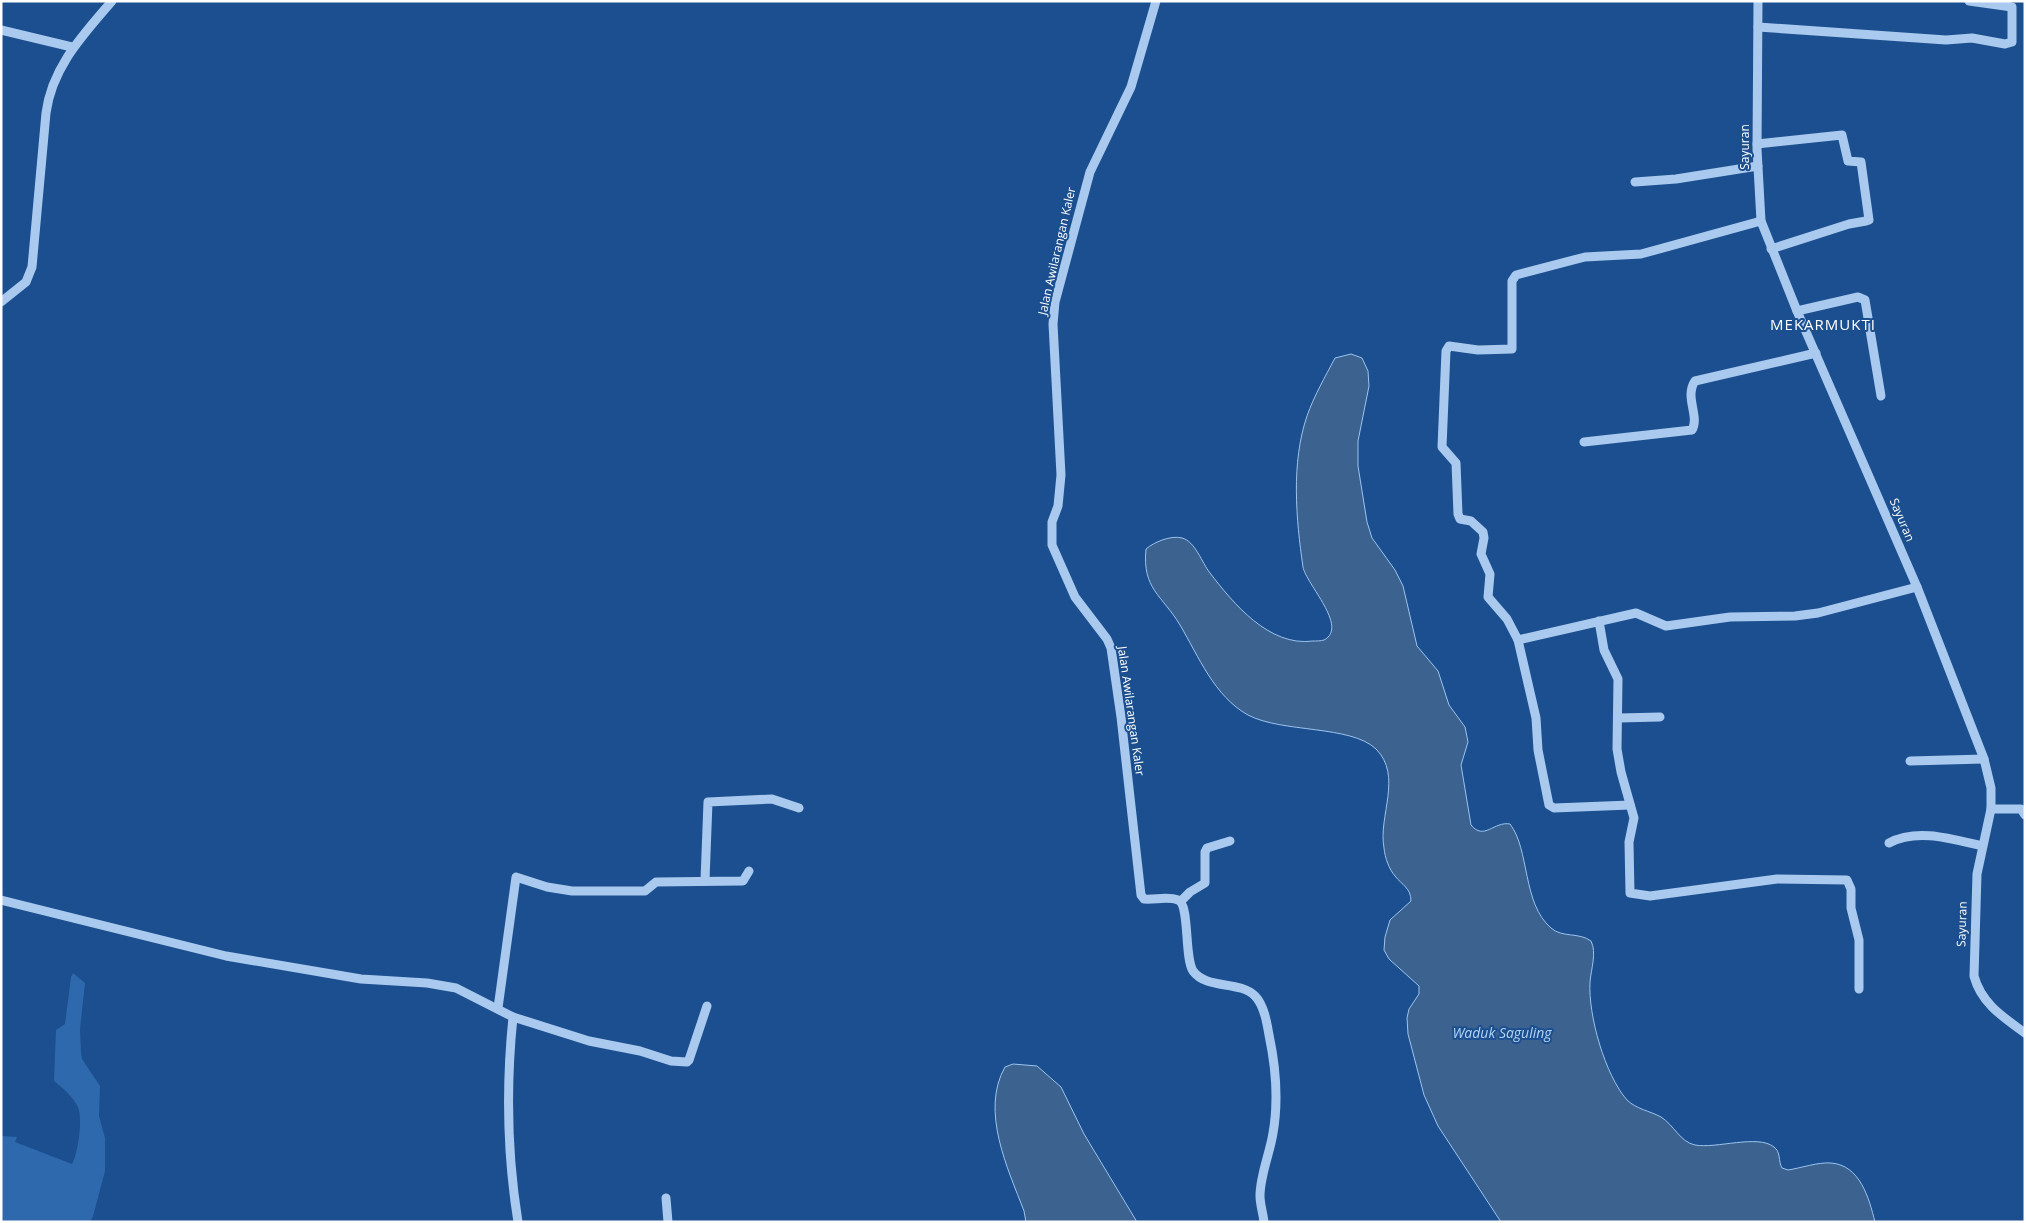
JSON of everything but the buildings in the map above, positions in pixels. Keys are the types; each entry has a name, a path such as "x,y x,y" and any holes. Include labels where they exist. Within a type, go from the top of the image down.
{"street":[{"path":"1,302 26,282 31,270 47,106 54,81 72,47 112,1"},
{"name":"Jalan Awilarangan Kaler","path":"1156,1 1131,87 1090,172 1055,302 1053,346 1061,475 1058,506 1052,522 1052,545 1075,597 1108,639 1111,648 1121,717 1140,895 1144,899 1175,899 1181,901"},
{"name":"Sayuran","path":"1758,1 1757,144 1761,221 1797,311 1916,587 1984,759 1991,788 1991,809 1976,882 1974,976 1982,996 1998,1014 2025,1033"},
{"path":"1758,27 1946,40 1972,38 2006,44 2012,42 2012,7 1969,1"},
{"path":"1,30 72,47"},
{"path":"1757,144 1842,135 1848,161 1861,162 1868,206 1869,220 1866,222 1849,224 1771,249"},
{"path":"1635,182 1676,179 1758,166"},
{"path":"1630,805 1554,808 1549,805 1538,750 1536,718 1518,640 1508,620 1488,597 1490,574 1481,557 1483,532 1471,521 1460,518 1458,514 1456,463 1442,447 1446,351 1450,346 1478,350 1512,349 1512,282 1516,275 1585,257 1641,254 1761,221"},
{"path":"1797,311 1858,296 1865,300 1881,396"},
{"path":"1584,442 1692,430 1694,421 1691,389 1694,382 1816,353"},
{"path":"1518,640 1636,613 1666,626 1730,617 1795,616 1818,613 1916,587"},
{"path":"1599,621 1604,650 1618,679 1619,718 1617,749 1634,824 1629,842 1629,889 1632,895 1650,896 1777,879 1847,880 1851,889 1852,908 1859,940 1859,989"},
{"path":"1619,718 1660,717"},
{"path":"1910,761 1984,759"},
{"path":"705,880 708,802 772,799 799,808"},
{"path":"1991,809 2018,809 2025,815"},
{"path":"1889,843 1901,836 1914,835 1982,846"},
{"path":"1230,842 1207,848 1205,852 1205,883 1190,892 1181,901 1185,906 1186,934 1193,971 1201,978 1212,982 1241,988 1255,996 1262,1006 1268,1030 1277,1093 1274,1131 1260,1196 1264,1222"},
{"path":"498,1008 516,877 547,887 572,891 624,893 645,891 656,882 744,881 749,871"},
{"path":"1,900 226,956 361,979 427,983 456,988 513,1017 589,1041 640,1051 671,1061 687,1062 689,1060 707,1006"},
{"path":"513,1017 508,1097 510,1166 518,1222"},
{"path":"666,1198 668,1222"}],"shaded area":[{"path":"73,973 85,983 80,1029 81,1052 82,1059 100,1086 99,1116 105,1138 105,1171 93,1216 90,1222 1,1222 1,1136 17,1137 15,1142 72,1164 76,1152 80,1127 78,1107 54,1081 56,1030 65,1024"}],"water":[{"name":"Waduk Saguling","path":"1351,354 1362,358 1368,371 1369,386 1358,441 1358,466 1367,522 1372,538 1395,570 1403,586 1417,646 1438,671 1449,705 1465,727 1468,742 1461,765 1471,825 1480,831 1485,831 1499,825 1510,824 1521,848 1535,905 1542,917 1555,931 1586,938 1591,941 1594,956 1590,996 1595,1027 1605,1060 1619,1089 1631,1103 1661,1117 1681,1137 1695,1145 1704,1146 1748,1142 1767,1143 1774,1147 1779,1154 1782,1168 1788,1170 1821,1163 1841,1165 1856,1176 1862,1184 1875,1222 1501,1222 1438,1126 1424,1095 1408,1034 1407,1018 1409,1009 1419,994 1419,986 1389,959 1384,950 1385,937 1390,920 1411,901 1411,897 1408,890 1391,870 1385,852 1383,836 1389,784 1388,771 1384,760 1376,749 1365,741 1333,732 1262,721 1236,707 1208,675 1180,625 1150,583 1147,574 1146,549 1168,538 1182,538 1191,543 1210,573 1241,609 1267,630 1297,641 1324,640 1330,634 1332,626 1329,616 1303,567 1298,530 1297,472 1302,434 1313,401 1335,358"},
{"path":"1013,1064 1037,1066 1061,1087 1084,1134 1137,1222 1026,1222 1024,1211 1004,1159 996,1121 995,1102 998,1084 1005,1067"}],"district":[{"name":"MEKARMUKTI","path":"1823,325"}]}
